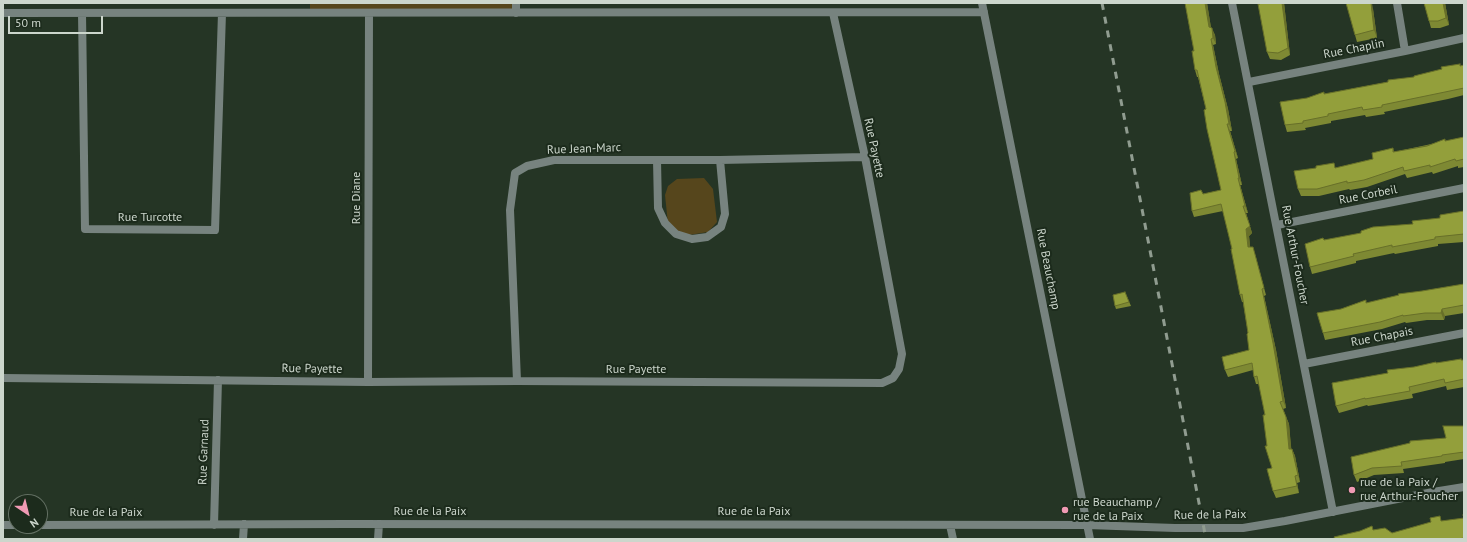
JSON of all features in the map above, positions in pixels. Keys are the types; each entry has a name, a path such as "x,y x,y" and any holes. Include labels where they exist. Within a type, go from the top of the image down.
{"street":[{"path":"516,3 516,14"},
{"name":"Rue Beauchamp","path":"982,3 1090,539"},
{"name":"Rue Arthur-Foucher","path":"1232,3 1249,82 1333,512"},
{"path":"1397,3 1405,51"},
{"path":"3,13 351,12 369,14 516,14 984,12"},
{"name":"Rue Turcotte","path":"82,13 85,230 215,230 222,13"},
{"name":"Rue Payette","path":"3,378 368,382 517,381 882,383 893,378 899,369 902,354 864,157 833,13"},
{"name":"Rue Diane","path":"368,382 369,14"},
{"name":"Rue Chaplin","path":"1249,82 1464,38"},
{"name":"Rue Jean-Marc","path":"517,381 510,210 515,173 527,166 554,160 720,160 864,157"},
{"path":"657,160 658,208 665,223 676,234 692,239 707,237 721,227 725,214 720,160"},
{"name":"Rue Corbeil","path":"1277,225 1464,188"},
{"name":"Rue Chapais","path":"1304,364 1464,333"},
{"name":"Rue Garnaud","path":"214,525 218,380"},
{"name":"Rue de la Paix","path":"48,525 1087,525 1175,528 1243,528 1433,492 1464,488"},
{"path":"243,539 244,524"},
{"path":"378,539 379,524"},
{"path":"950,525 953,539"}],"shaded area":[{"path":"310,3 516,3 516,13 310,13"},
{"path":"704,178 713,189 717,222 708,232 689,235 678,232 668,224 665,195 668,186 677,179"}],"building":[{"path":"1185,3 1205,3 1209,27 1212,28 1213,38 1211,39 1216,67 1225,102 1229,124 1227,124 1235,151 1238,178 1245,206 1243,206 1250,226 1246,229 1248,247 1253,247 1264,288 1262,289 1283,401 1280,402 1286,417 1289,449 1292,449 1298,475 1295,476 1297,486 1273,491 1267,469 1272,468 1265,446 1267,446 1263,415 1265,415 1257,376 1254,377 1252,363 1225,370 1222,357 1249,350 1242,294 1240,295 1232,249 1221,204 1192,211 1190,193 1201,190 1203,194 1221,190 1207,129 1204,110 1206,109 1197,70 1195,70 1192,51 1194,51"},
{"path":"1282,3 1288,48 1278,53 1267,52 1258,4"},
{"path":"1346,3 1371,3 1374,30 1355,35"},
{"path":"1424,3 1443,3 1446,18 1438,21 1429,21"},
{"path":"1460,64 1460,66 1464,65 1464,88 1382,105 1382,107 1363,110 1362,107 1328,114 1328,116 1303,121 1303,123 1285,125 1280,102 1307,98 1324,92 1324,94 1388,82 1388,80 1414,77 1442,69 1441,67"},
{"path":"1464,137 1464,159 1456,161 1455,159 1430,167 1430,165 1404,171 1403,167 1364,180 1347,183 1347,181 1317,189 1298,189 1294,171 1316,168 1316,166 1334,163 1335,168 1373,159 1372,153 1393,148 1393,152 1427,146 1445,139 1445,141"},
{"path":"1464,211 1464,234 1435,237 1435,239 1392,247 1392,245 1353,254 1354,256 1310,267 1305,244 1323,238 1324,240 1361,233 1361,231 1373,227 1413,224 1412,221 1440,218 1440,215"},
{"path":"1464,284 1464,305 1442,309 1441,313 1403,315 1380,322 1323,333 1317,313 1341,309 1366,300 1366,303 1399,295 1398,294"},
{"path":"1125,292 1129,302 1115,306 1113,295"},
{"path":"1461,359 1464,360 1464,379 1445,383 1444,379 1409,387 1410,391 1365,398 1336,406 1332,383 1388,373 1387,370"},
{"path":"1443,426 1464,426 1464,452 1401,462 1402,466 1372,468 1354,475 1351,457 1410,443 1410,441 1446,438"},
{"path":"1440,516 1441,521 1464,518 1464,538 1458,539 1335,539 1334,537 1360,531 1372,526 1373,530 1385,528 1392,533 1431,522 1430,518"}],"railway":[{"path":"1102,3 1206,539"}],"place":[{"name":"rue de la Paix / rue Arthur-Foucher","path":"1352,490"},
{"name":"rue Beauchamp / rue de la Paix","path":"1065,510"}]}
